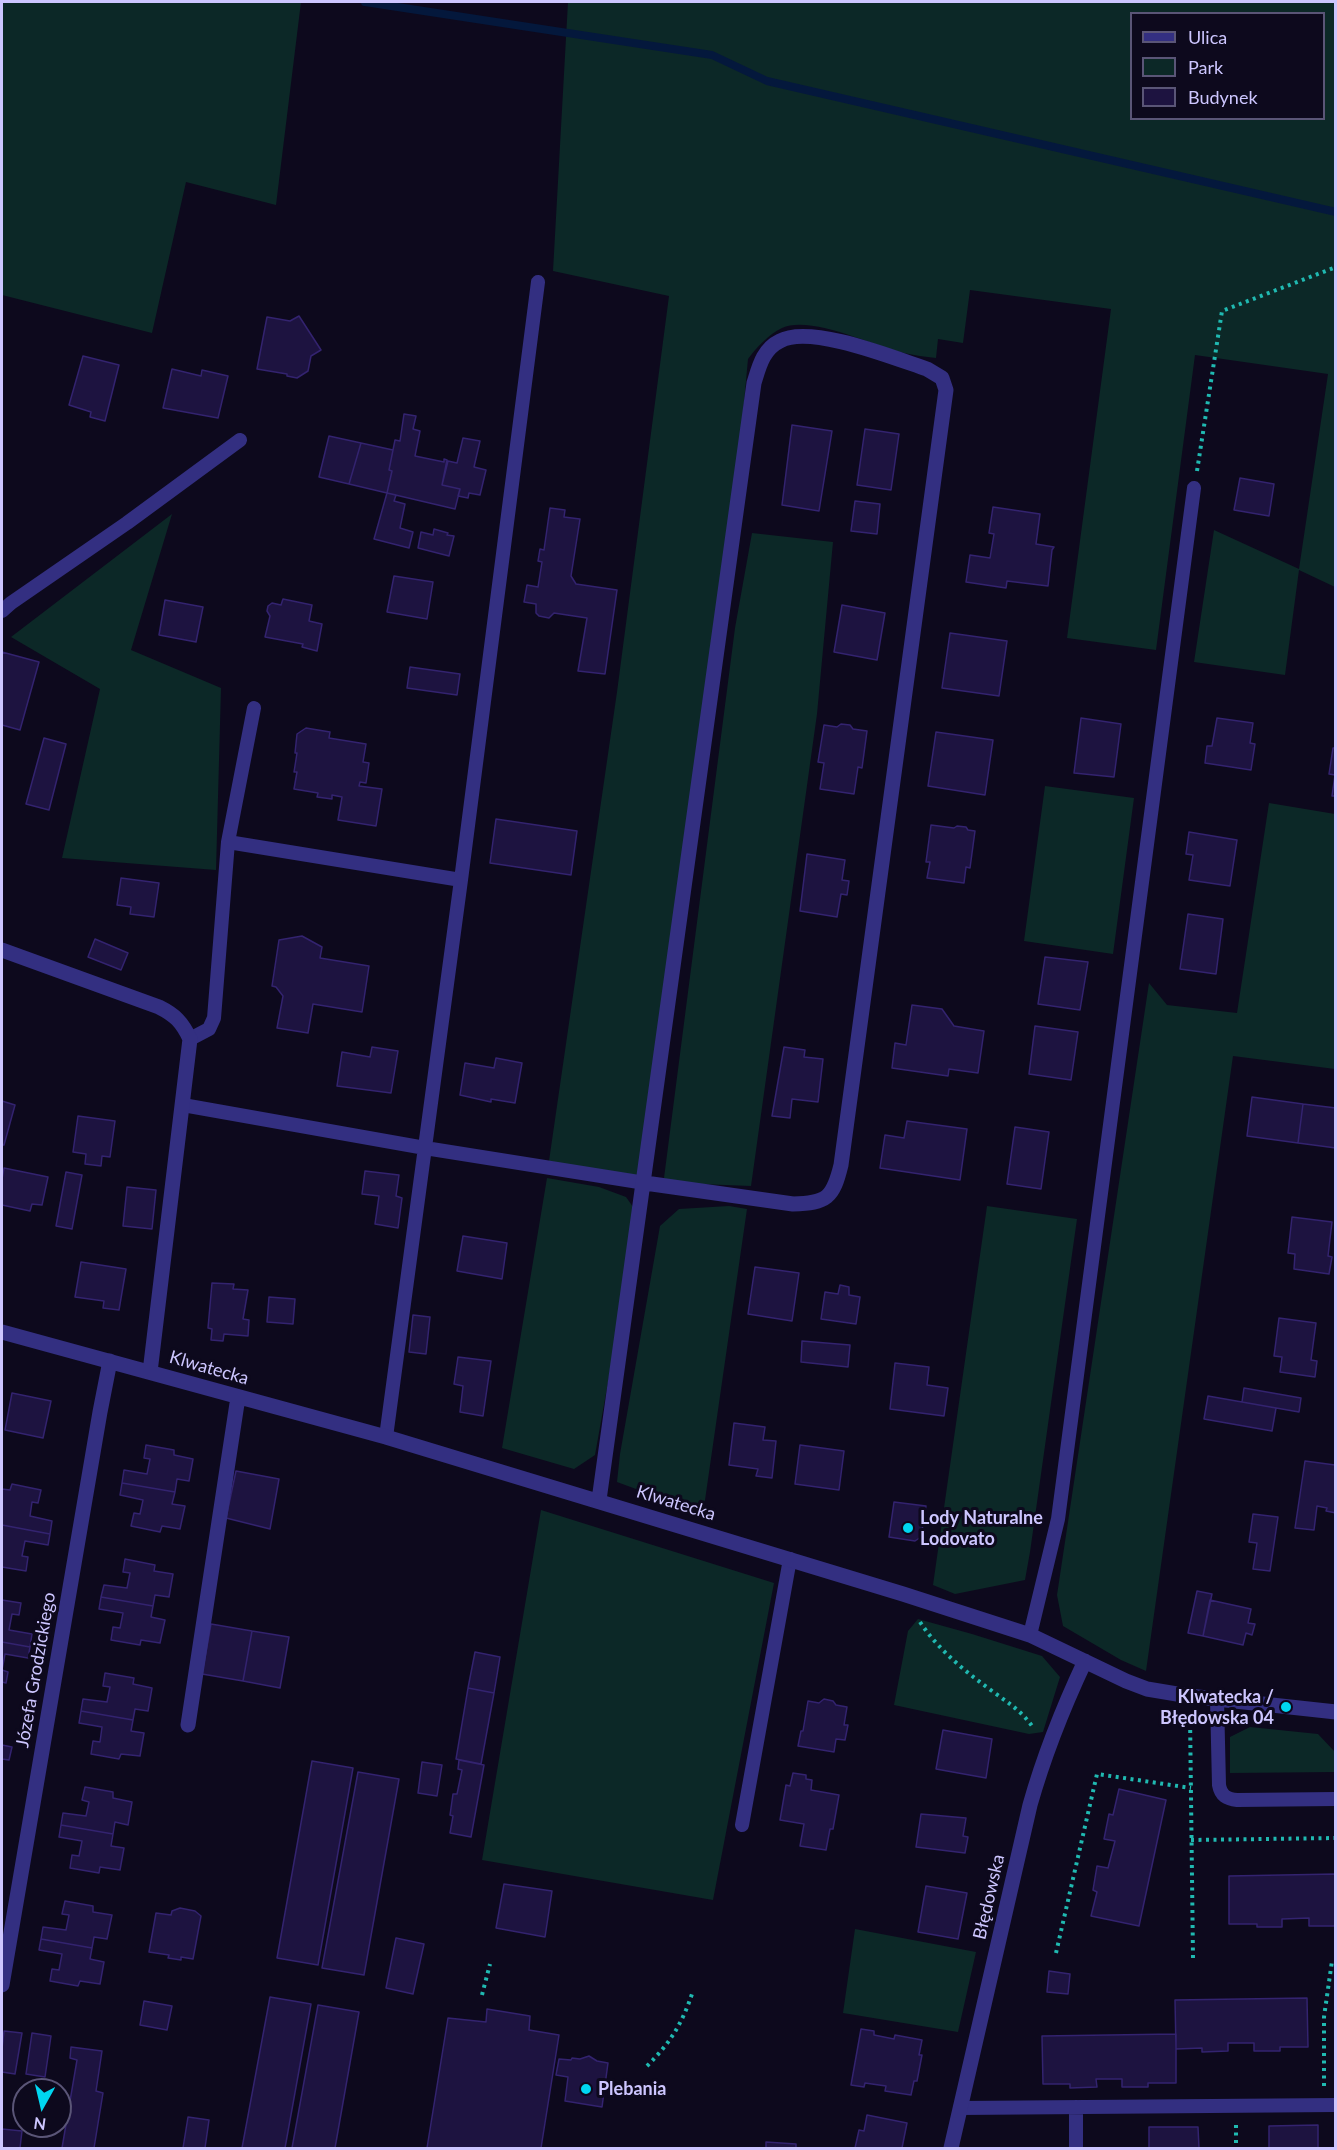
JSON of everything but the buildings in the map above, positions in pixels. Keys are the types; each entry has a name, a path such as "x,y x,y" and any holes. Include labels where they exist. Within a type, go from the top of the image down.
{"street":[{"path":"599,1500 645,1183 754,383 766,352 778,341 804,334 824,337 927,369 942,378 946,390 841,1165 836,1183 828,1197 814,1204 793,1204 645,1183"},
{"path":"2,950 159,1006 183,1024 190,1039 150,1372"},
{"name":"Klwatecka","path":"2,1332 386,1437 903,1594 1030,1635 1147,1689 1189,1696 1335,1712"},
{"name":"Józefa Grodzickiego","path":"2,1985 110,1361"},
{"path":"188,1725 238,1397"},
{"name":"Błędowska","path":"951,2148 1030,1805 1045,1754 1063,1707 1085,1661"}],"lane":[{"path":"386,1437 538,282"},
{"path":"2,611 128,523 240,440"},
{"path":"1030,1635 1058,1519 1194,488"},
{"path":"190,1039 209,1029 214,1018 228,842 254,708"},
{"path":"228,842 461,880"},
{"path":"183,1105 425,1148 645,1183"},
{"path":"742,1825 789,1559"},
{"path":"1217,1699 1219,1785 1223,1796 1237,1800 1335,1799"},
{"path":"960,2108 1330,2105"},
{"path":"1076,2107 1076,2148"}],"path":[{"path":"1194,488 1222,311 1335,267"},
{"path":"903,1594 942,1650 964,1670 1026,1716 1045,1754"},
{"path":"1189,1696 1193,1958"},
{"path":"1056,1953 1097,1774 1191,1788"},
{"path":"1191,1840 1335,1838"},
{"path":"1330,2105 1324,2017 1332,1961"},
{"path":"482,1995 490,1964"},
{"path":"647,2066 665,2048 677,2031 693,1992"}],"green space":[{"path":"2,2 301,2 276,205 186,182 152,333 2,295"},
{"path":"568,2 1335,2 1335,587 1299,570 1285,675 1194,662 1214,530 1299,569 1328,374 1195,355 1156,650 1067,638 1111,309 970,290 963,343 938,339 936,358 904,353 825,328 794,325 772,334 748,359 730,554 641,1180 549,1161 617,692 669,296 553,271"},
{"path":"172,514 131,650 221,688 216,870 62,858 100,689 11,637"},
{"path":"752,533 833,542 817,714 751,1186 673,1183 664,1178 735,628"},
{"path":"1045,786 1134,798 1113,954 1024,941"},
{"path":"1269,803 1335,814 1335,1069 1233,1056 1146,1671 1121,1660 1063,1626 1057,1595 1149,983 1167,1005 1237,1013"},
{"path":"547,1178 599,1187 626,1197 638,1214 595,1455 574,1469 502,1448"},
{"path":"729,1206 747,1209 704,1507 617,1482 660,1226 679,1209"},
{"path":"987,1206 1077,1219 1025,1580 955,1594 933,1585"},
{"path":"541,1510 774,1583 713,1900 482,1860"},
{"path":"918,1619 1042,1656 1060,1677 1043,1732 1029,1734 894,1705 908,1631"},
{"path":"1250,1727 1318,1734 1335,1752 1335,1772 1230,1773 1230,1737"},
{"path":"855,1929 976,1952 958,2032 843,2013"}],"waterway":[{"path":"365,2 712,55 767,81 1336,212"}],"place":[{"name":"Lody Naturalne Lodovato","path":"908,1528"},
{"name":"Klwatecka / Błędowska 04","path":"1286,1707"},
{"name":"Plebania","path":"586,2089"}]}
